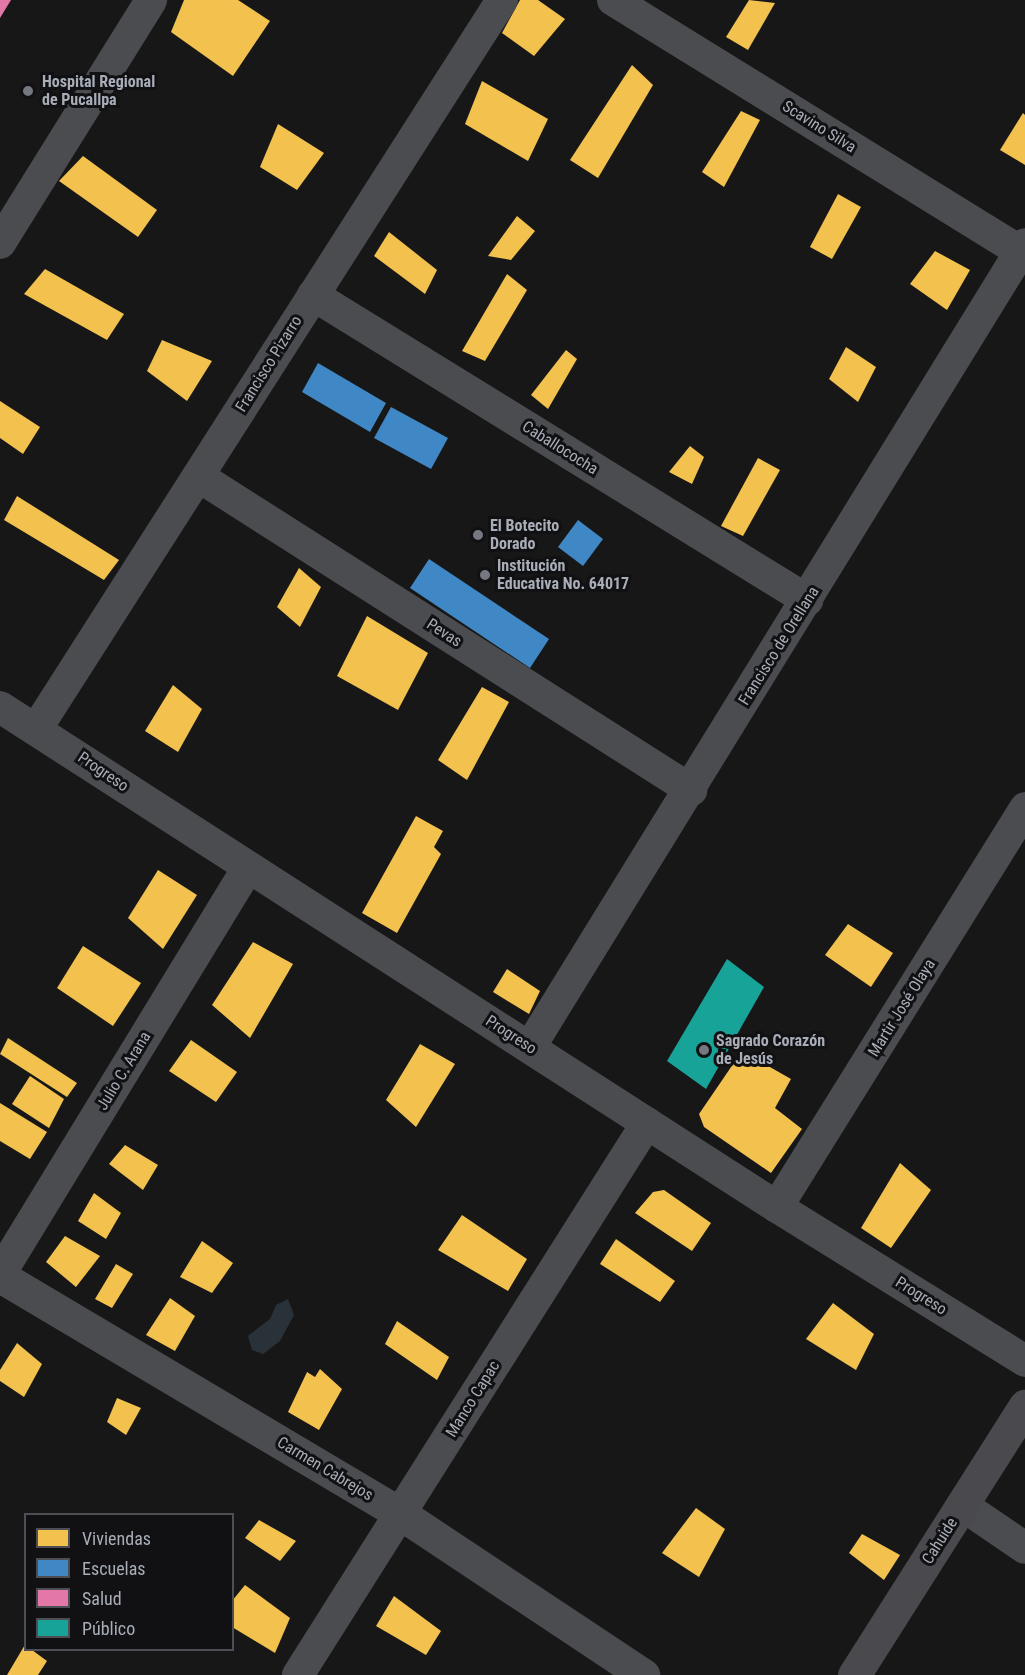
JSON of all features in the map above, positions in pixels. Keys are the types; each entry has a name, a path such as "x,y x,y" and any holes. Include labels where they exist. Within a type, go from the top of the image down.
{"main road":[{"name":"Cahuide","path":"854,1675 1025,1406"}],"street":[{"path":"0,243 151,0"},
{"name":"Francisco Pizarro","path":"37,728 502,0"},
{"name":"Scavino Silva","path":"613,0 1023,250"},
{"name":"Francisco de Orellana","path":"530,1047 1023,250"},
{"name":"Caballococha","path":"313,295 807,600"},
{"name":"Pevas","path":"198,476 691,790"},
{"name":"Progreso","path":"0,707 37,728 248,868 777,1207 1025,1361"},
{"name":"Martir José Olaya","path":"777,1207 1017,843 1025,808"},
{"name":"Julio C. Arana","path":"0,1275 248,868"},
{"name":"Manco Capac","path":"298,1675 647,1123"},
{"name":"Carmen Cabrejos","path":"0,1275 401,1514 643,1675"},
{"path":"962,1505 1025,1548"}],"shaded area":[{"path":"288,1299 294,1315 280,1341 263,1354 252,1350 248,1336 270,1319 276,1305"}],"building: Viviendas":[{"path":"184,0 238,0 270,21 233,76 171,32"},
{"path":"520,0 538,0 565,19 534,56 502,33"},
{"path":"749,0 775,3 748,50 726,37"},
{"path":"632,65 653,85 598,178 570,160"},
{"path":"482,81 548,119 528,161 465,124"},
{"path":"741,111 760,120 724,187 702,172"},
{"path":"1023,113 1025,115 1025,165 1000,150"},
{"path":"278,124 324,153 297,190 260,167"},
{"path":"83,156 157,210 138,237 59,181"},
{"path":"838,194 861,207 832,259 810,247"},
{"path":"517,216 535,231 511,260 488,256"},
{"path":"389,232 437,270 425,294 374,256"},
{"path":"935,251 970,270 947,310 910,284"},
{"path":"45,269 124,314 107,340 24,294"},
{"path":"507,274 527,290 485,361 462,351"},
{"path":"162,340 212,361 187,401 147,371"},
{"path":"846,347 876,367 858,402 829,379"},
{"path":"566,350 577,359 548,409 531,395"},
{"path":"0,401 40,427 23,454 0,438"},
{"path":"690,446 704,457 692,484 669,472"},
{"path":"758,458 780,470 743,536 721,526"},
{"path":"17,496 119,560 104,580 4,520"},
{"path":"299,568 321,587 300,627 277,607"},
{"path":"367,616 428,653 398,710 337,676"},
{"path":"173,685 202,709 178,752 145,731"},
{"path":"482,687 509,702 467,780 438,760"},
{"path":"416,816 443,831 434,847 441,854 397,933 362,913"},
{"path":"158,870 197,895 163,949 128,918"},
{"path":"848,924 893,953 871,987 825,955"},
{"path":"253,942 293,964 250,1038 212,1005"},
{"path":"83,946 141,983 113,1026 57,988"},
{"path":"507,969 540,991 529,1014 493,992"},
{"path":"8,1038 77,1083 67,1097 0,1054"},
{"path":"191,1040 237,1072 216,1102 169,1071"},
{"path":"420,1044 455,1064 416,1127 386,1100"},
{"path":"742,1051 791,1079 775,1108 802,1129 771,1173 704,1127 699,1114"},
{"path":"30,1076 64,1099 49,1128 12,1104"},
{"path":"0,1103 47,1132 30,1159 0,1141"},
{"path":"125,1145 158,1165 143,1190 109,1164"},
{"path":"900,1163 931,1190 891,1248 861,1228"},
{"path":"664,1190 711,1223 692,1251 635,1213 653,1192"},
{"path":"94,1193 121,1213 106,1239 78,1221"},
{"path":"462,1215 527,1259 508,1291 438,1250"},
{"path":"65,1236 100,1256 76,1287 46,1262"},
{"path":"616,1239 675,1281 660,1302 600,1264"},
{"path":"202,1241 233,1263 212,1293 180,1277"},
{"path":"116,1264 133,1274 112,1308 95,1299"},
{"path":"170,1298 195,1316 175,1351 146,1335"},
{"path":"833,1303 874,1334 856,1370 806,1339"},
{"path":"397,1321 449,1357 437,1380 385,1344"},
{"path":"17,1343 42,1364 24,1397 0,1381 0,1370"},
{"path":"320,1369 342,1389 319,1430 288,1412 307,1372 315,1377"},
{"path":"117,1398 141,1408 126,1435 107,1422"},
{"path":"696,1508 725,1529 699,1577 662,1553"},
{"path":"259,1520 296,1541 280,1561 245,1538"},
{"path":"862,1534 900,1555 884,1580 849,1553"},
{"path":"245,1585 290,1618 275,1653 234,1628 234,1599"},
{"path":"394,1596 441,1631 426,1655 376,1626"},
{"path":"24,1646 24,1651 33,1651 47,1661 38,1675 7,1675"}],"building: Escuelas":[{"path":"318,363 386,403 370,432 302,392"},
{"path":"391,407 448,438 431,469 374,438"},
{"path":"578,520 603,539 583,566 558,547"},
{"path":"429,559 549,639 530,668 410,588"}],"building: Salud":[{"path":"0,0 11,0 0,18"}],"building: Público":[{"path":"727,959 764,987 706,1089 667,1061"}],"place":[{"name":"Hospital Regional de Pucallpa","path":"28,91"},
{"name":"El Botecito Dorado","path":"478,535"},
{"name":"Institución Educativa No. 64017","path":"485,575"},
{"name":"Sagrado Corazón de Jesús","path":"704,1050"}]}
